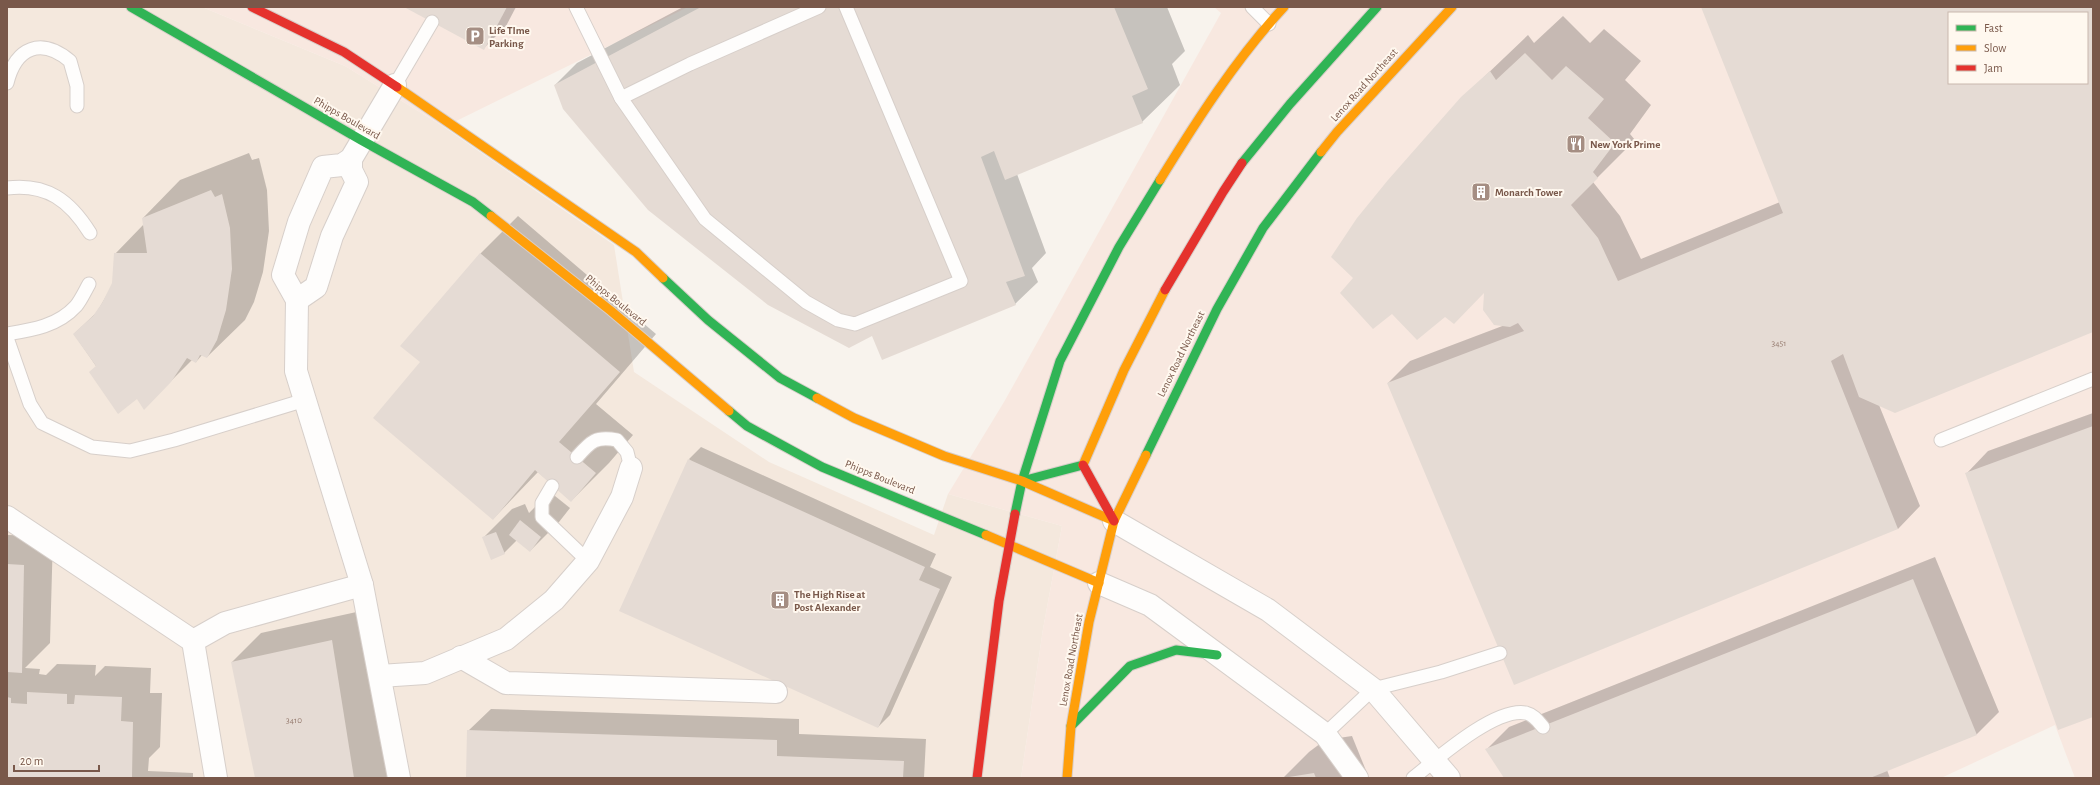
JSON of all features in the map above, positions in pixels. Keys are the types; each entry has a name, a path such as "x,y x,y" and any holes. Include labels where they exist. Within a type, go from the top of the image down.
{"main road":[{"name":"Phipps Boulevard","path":"131,7 356,149 473,202 612,310 747,426 822,467 934,512 1098,583"},
{"path":"252,7 344,52 395,85 636,252 708,320 780,378 854,418 944,456 1022,481 1114,521"},
{"path":"977,778 999,600 1008,545 1022,481 1060,361 1119,247 1185,140 1258,36 1284,7"},
{"path":"1083,465 1109,401 1144,329 1184,254 1240,167 1296,94 1377,7"},
{"name":"Lenox Road Northeast","path":"1068,778 1071,726 1089,622 1114,521 1217,309 1263,228 1337,132 1452,7"},
{"path":"1022,481 1083,465"},
{"path":"1083,465 1114,521"},
{"path":"1071,726 1130,666 1176,650 1218,655"}],"street":[{"path":"395,85 356,149 342,165 323,167 299,222 283,276 296,300 296,371 362,585 400,778"},
{"path":"296,300 316,287 332,236 357,182 351,170 356,149"},
{"path":"380,676 425,673 460,657 506,639 554,600 588,561 622,497 631,468"},
{"path":"7,517 193,641 216,778"},
{"path":"1114,521 1268,610 1374,689 1449,778"},
{"path":"1098,583 1150,605 1325,734 1357,778"},
{"path":"193,641 224,623 362,585"},
{"path":"460,657 506,683 776,692"}],"lane":[{"path":"576,7 621,98 705,219 806,302 838,320 855,324 961,281 846,7"},
{"path":"621,98 690,64 819,7"},
{"path":"1252,7 1269,24"},
{"path":"395,85 432,22"},
{"path":"7,83 16,60 28,51 43,47 53,49 70,61 77,86 77,106"},
{"path":"7,188 36,188 59,197 78,213 90,233"},
{"path":"7,334 34,330 58,321 76,306 89,284"},
{"path":"7,338 30,404 42,423 92,447 130,451 174,440 305,400"},
{"path":"1941,440 2093,379"},
{"path":"577,457 588,443 603,438 617,440 627,452 631,468"},
{"path":"552,486 542,503 542,517 588,561"},
{"path":"1325,734 1374,689 1441,672 1500,653"},
{"path":"1413,778 1475,731 1507,715 1526,713 1535,718 1542,727"}],"shaded area":[{"path":"7,7 202,7 345,66 444,127 614,245 634,372 769,462 934,535 948,494 1062,526 1043,629 1021,778 7,778"},
{"path":"202,7 688,7 444,127 345,66"},
{"path":"1214,7 2093,7 2093,778 2075,778 2055,725 1941,778 1021,778 1043,629 1062,526 948,494 1004,402 1221,13"}],"building":[{"name":"Life TIme Parking","path":"404,7 507,7 484,50"},
{"path":"701,7 1114,7 1148,89 1132,96 1143,123 1005,180 994,151 981,157 1025,276 1006,282 1016,305 882,360 872,336 849,348 768,305 648,210 563,109 554,85"},
{"path":"1701,7 2093,7 2093,332 1895,413 1859,397 1843,354 1831,361 1898,529 1514,685 1387,383 1524,331 1518,323 1510,327 1494,325 1483,310 1484,293 1454,324 1445,317 1417,340 1392,314 1373,329 1340,293 1353,278 1331,257 1357,218 1388,180 1461,97 1490,71 1496,80 1525,53 1552,80 1566,66 1604,99 1588,118 1615,143 1593,172 1598,178 1571,205 1598,238 1618,281 1783,213"},
{"path":"211,190 215,197 222,194 230,228 232,269 226,310 217,340 207,358 200,355 196,363 187,358 171,382 144,410 137,399 118,414 89,372 96,366 73,334 93,316 102,303 112,283 114,253 147,253 142,218"},
{"path":"480,253 620,372 559,442 596,473 571,502 535,470 493,520 373,418 420,362 400,346"},
{"path":"2093,426 2093,717 2058,730 1965,473"},
{"name":"The High Rise at Post Alexander","path":"688,459 925,567 919,580 940,589 878,728 619,611"},
{"path":"520,520 541,537 530,552 509,535"},
{"path":"496,532 505,554 491,560 482,537"},
{"path":"7,564 24,565 22,673 7,672"},
{"path":"1913,579 1977,735 1870,778 1504,778 1485,749"},
{"path":"332,640 354,778 255,778 231,662"},
{"path":"27,692 67,694 67,704 74,704 75,695 122,697 121,721 133,722 132,777 7,778 7,697 11,698 11,703 27,704"},
{"path":"467,730 777,740 777,756 904,761 903,778 466,778"},
{"path":"1314,773 1316,778 1289,778 1289,777"}],"traffic: fast":[{"path":"131,7 361,140 473,202 491,216"},
{"path":"1242,163 1290,104 1377,7"},
{"path":"1146,455 1217,309 1263,228 1321,152"},
{"path":"1015,514 1022,481 1060,361 1119,247 1160,180"},
{"path":"663,278 708,320 780,378 817,398"},
{"path":"729,411 747,426 822,467 986,535"},
{"path":"1022,481 1083,465"},
{"path":"1071,726 1130,666 1176,650 1217,655"}],"traffic: slow":[{"path":"1160,180 1188,135 1233,69 1284,7"},
{"path":"1321,152 1337,132 1452,7"},
{"path":"397,87 636,252 663,278"},
{"path":"491,216 611,311 729,411"},
{"path":"1083,465 1124,370 1165,290"},
{"path":"817,398 854,418 944,456 1022,481 1114,521"},
{"path":"1067,778 1071,726 1089,622 1114,521 1146,455"},
{"path":"986,535 1099,583"}],"traffic: jam":[{"path":"252,7 344,52 397,87"},
{"path":"1165,290 1223,192 1242,163"},
{"path":"1083,465 1114,521"},
{"path":"977,778 999,601 1015,514"}],"place":[{"name":"Life TIme Parking","path":"475,36"},
{"name":"New York Prime","path":"1576,144"},
{"name":"Monarch Tower","path":"1481,192"},
{"name":"The High Rise at Post Alexander","path":"780,600"}]}
